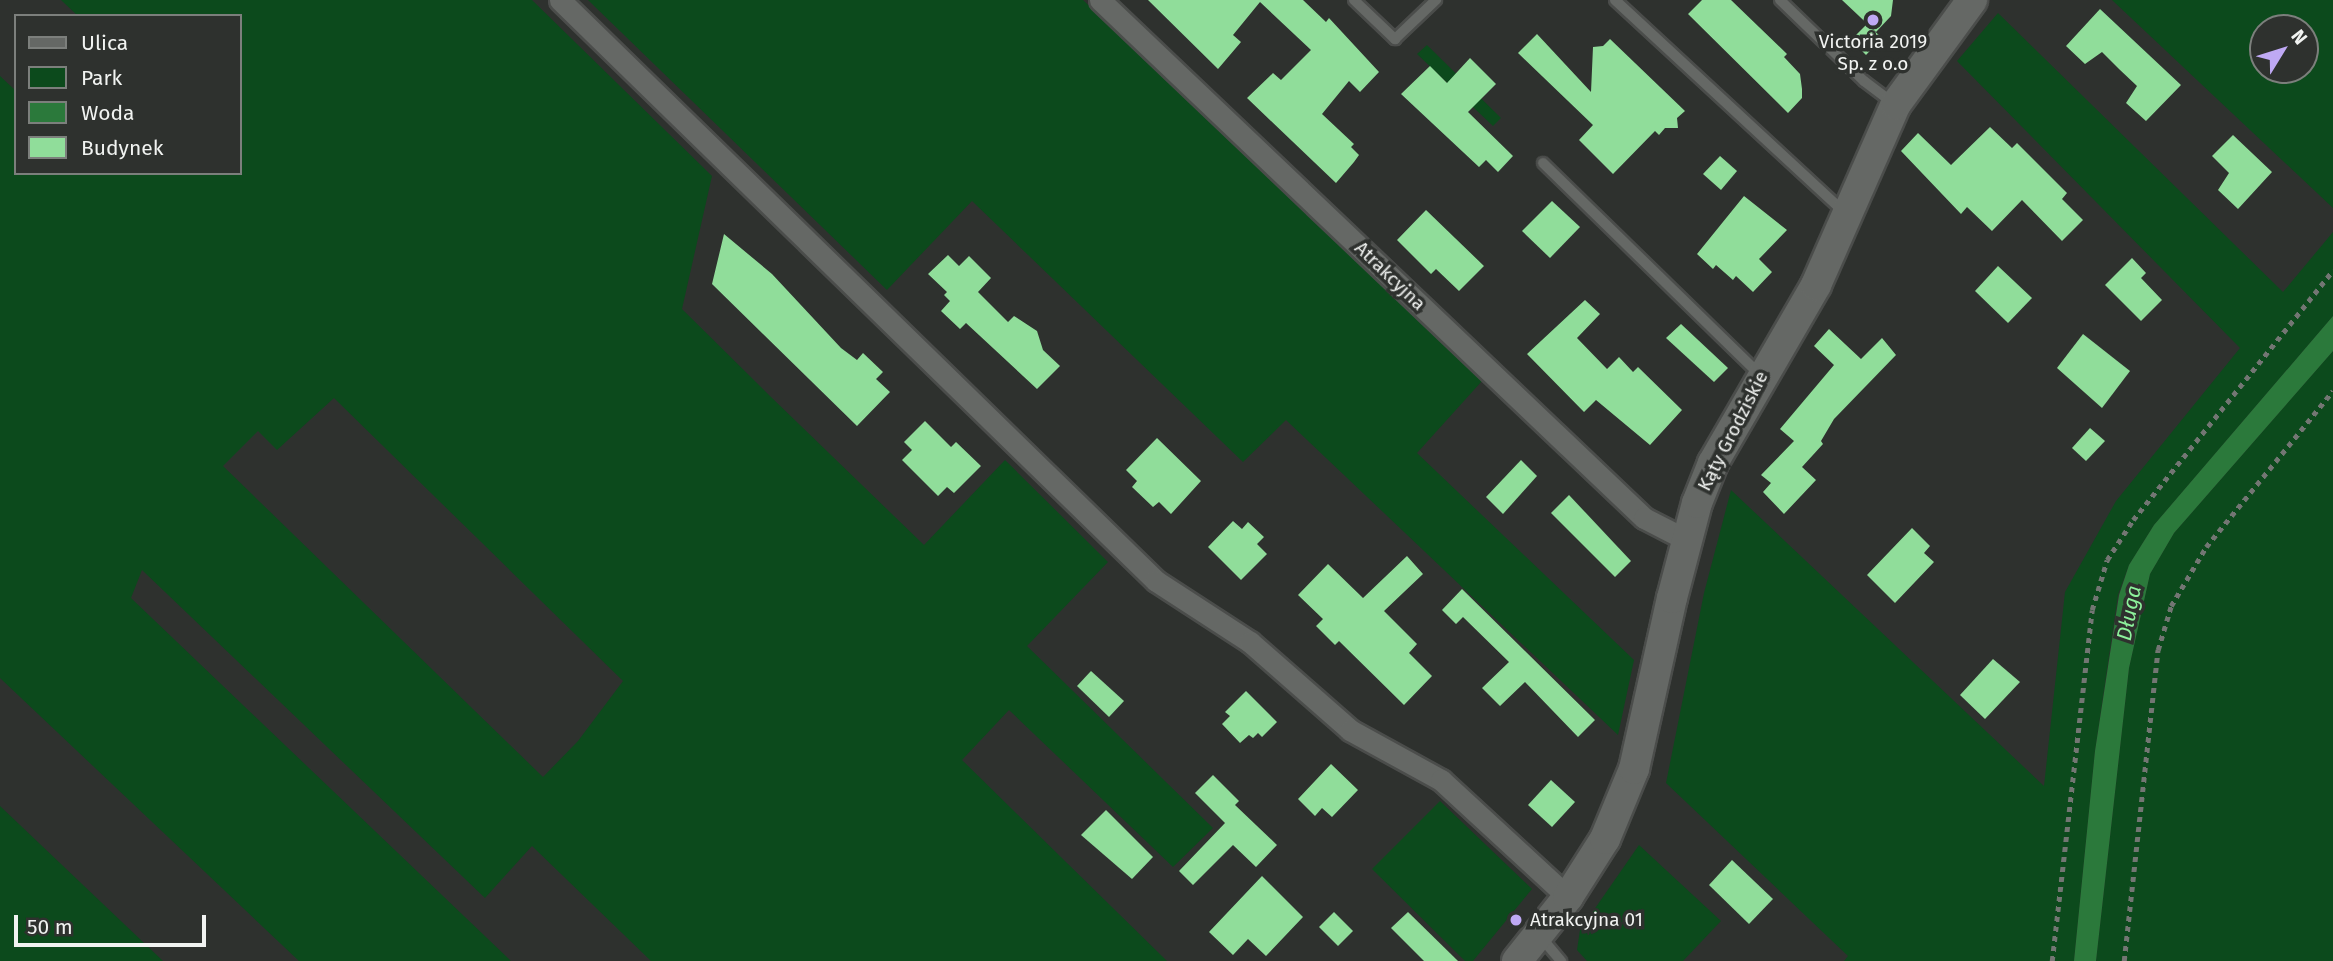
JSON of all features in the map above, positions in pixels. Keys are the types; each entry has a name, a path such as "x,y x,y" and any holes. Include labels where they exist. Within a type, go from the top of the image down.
{"street":[{"path":"560,0 1156,581 1250,642 1350,730 1441,780 1568,897"},
{"name":"Atrakcyjna","path":"1100,0 1644,518 1687,540"},
{"name":"Kąty Grodziskie","path":"1517,961 1540,936 1605,839 1634,769 1687,540 1706,477 1760,375 1816,285 1896,104 1972,0"}],"lane":[{"path":"1354,0 1395,39 1436,0"},
{"path":"1615,0 1848,215"},
{"path":"1780,0 1864,81 1896,104"},
{"path":"1543,163 1760,375"},
{"path":"1540,936 1561,961"}],"path":[{"path":"2052,961 2090,622 2107,560 2133,520 2333,271"},
{"path":"2124,961 2158,650 2171,606 2206,547 2333,391"}],"green space":[{"path":"61,0 532,0 712,176 682,309 771,397 924,545 1005,460 1108,562 1027,646 1213,828 1173,867 1009,710 962,760 1167,961 651,961 532,846 485,898 142,570 131,598 511,961 299,961 0,678 0,76 14,89 14,175 242,175 242,14 76,14","holes":["334,398 623,681 578,741 543,777 223,466 258,431 277,450"]},
{"path":"588,0 1083,0 1482,381 1417,453 1634,660 1618,735 1286,420 1243,462 972,201 887,290"},
{"path":"2112,0 2333,0 2333,208"},
{"path":"1998,13 2283,292 2333,232 2333,316 2154,525 2129,565 2118,595 2095,751 2074,961 1844,961 1848,956 1666,783 1704,593 1731,490 2044,786 2065,592 2116,501 2240,348 1957,61"},
{"path":"1427,45 1501,118 1493,126 1417,54"},
{"path":"2333,351 2333,961 2096,961 2129,668 2150,574 2174,533"},
{"path":"1440,801 1532,889 1473,961 1465,961 1372,869"},
{"path":"0,806 163,961 0,961"},
{"path":"1639,845 1721,921 1683,961 1587,961 1577,950 1580,930"}],"water":[{"name":"Długa","path":"2333,316 2333,351 2174,533 2150,574 2129,668 2096,961 2074,961 2095,751 2119,595 2129,565 2154,525"}],"building":[{"path":"1148,0 1303,0 1326,22 1329,18 1379,72 1360,92 1349,81 1322,114 1354,144 1351,147 1359,155 1336,183 1247,98 1273,73 1281,80 1311,50 1260,2 1233,35 1241,42 1218,69"},
{"path":"1702,0 1731,0 1787,54 1784,57 1800,74 1802,89 1802,98 1788,113 1688,14"},
{"path":"1842,0 1893,0 1891,16 1876,32"},
{"path":"2100,9 2181,85 2146,121 2126,103 2137,86 2102,52 2085,64 2066,46"},
{"path":"1867,24 1882,38 1866,55 1851,40"},
{"path":"1537,34 1591,92 1593,47 1603,46 1610,39 1685,111 1677,118 1678,128 1665,128 1659,135 1655,131 1613,174 1579,140 1593,125 1518,53"},
{"path":"1470,58 1496,84 1468,112 1513,156 1498,172 1486,160 1479,167 1401,94 1430,66 1447,83"},
{"path":"1990,127 2012,148 2017,143 2067,193 2062,199 2083,220 2062,241 2022,200 1992,231 1967,207 1961,214 1901,151 1918,133 1951,165"},
{"path":"2233,135 2272,172 2238,209 2218,190 2229,173 2212,156"},
{"path":"1720,156 1737,171 1721,190 1703,174"},
{"path":"1744,196 1787,230 1759,259 1772,272 1753,292 1736,276 1733,280 1716,265 1713,269 1697,254"},
{"path":"1552,201 1580,227 1550,258 1522,231"},
{"path":"1426,210 1484,266 1459,291 1436,269 1431,274 1397,240"},
{"path":"724,234 772,274 841,348 857,360 863,353 883,372 876,379 890,392 857,426 712,284"},
{"path":"948,255 959,266 969,256 991,278 978,292 1008,322 1014,316 1037,331 1043,350 1060,366 1037,389 966,323 960,329 941,311 950,301 944,295 947,292 928,274"},
{"path":"2132,258 2146,273 2141,278 2162,300 2141,321 2105,285"},
{"path":"1998,266 2032,298 2008,323 1975,291"},
{"path":"1585,300 1600,314 1577,338 1607,369 1619,357 1633,372 1638,367 1682,410 1650,445 1596,400 1584,412 1527,354"},
{"path":"1681,324 1728,368 1714,382 1666,338"},
{"path":"1829,329 1861,359 1882,338 1896,355 1834,419 1821,441 1823,444 1802,467 1816,480 1784,514 1763,492 1771,483 1761,475 1794,441 1780,429 1834,365 1814,346"},
{"path":"2083,334 2130,371 2102,408 2057,368"},
{"path":"925,421 951,447 956,442 981,466 954,493 947,487 938,496 902,460 912,450 904,442"},
{"path":"2090,428 2105,441 2086,461 2072,448"},
{"path":"1157,438 1201,481 1171,514 1159,502 1153,507 1132,487 1137,481 1126,470"},
{"path":"1521,460 1537,476 1503,514 1486,497"},
{"path":"1569,495 1631,561 1615,577 1551,513"},
{"path":"1233,521 1242,529 1248,522 1264,537 1257,544 1267,554 1241,580 1208,547"},
{"path":"1912,528 1930,546 1924,553 1934,562 1895,603 1867,575"},
{"path":"1407,556 1423,574 1384,611 1417,644 1409,653 1432,676 1404,705 1339,641 1335,645 1316,626 1323,619 1298,595 1328,564 1363,598"},
{"path":"1462,589 1595,720 1578,737 1525,682 1500,706 1482,688 1509,662 1463,617 1456,624 1442,610"},
{"path":"1993,659 2020,682 1985,719 1960,695"},
{"path":"1091,671 1124,701 1109,717 1077,686"},
{"path":"1246,691 1277,722 1262,737 1258,733 1253,738 1249,735 1240,743 1222,724 1230,716 1225,712"},
{"path":"1331,764 1358,790 1332,817 1322,808 1315,816 1298,799"},
{"path":"1213,775 1239,801 1235,805 1277,845 1256,867 1233,845 1193,885 1179,871 1225,823 1195,793"},
{"path":"1551,780 1575,802 1552,827 1528,805"},
{"path":"1106,810 1153,857 1132,879 1081,835"},
{"path":"1732,860 1773,899 1749,924 1709,885"},
{"path":"1262,876 1303,917 1266,956 1248,939 1233,955 1209,932"},
{"path":"1334,912 1353,931 1338,946 1319,927"},
{"path":"1408,912 1458,961 1424,961 1391,928"}],"place":[{"name":"Victoria 2019 Sp. z o.o","path":"1873,20"},
{"name":"Atrakcyjna 01","path":"1516,920"}]}
